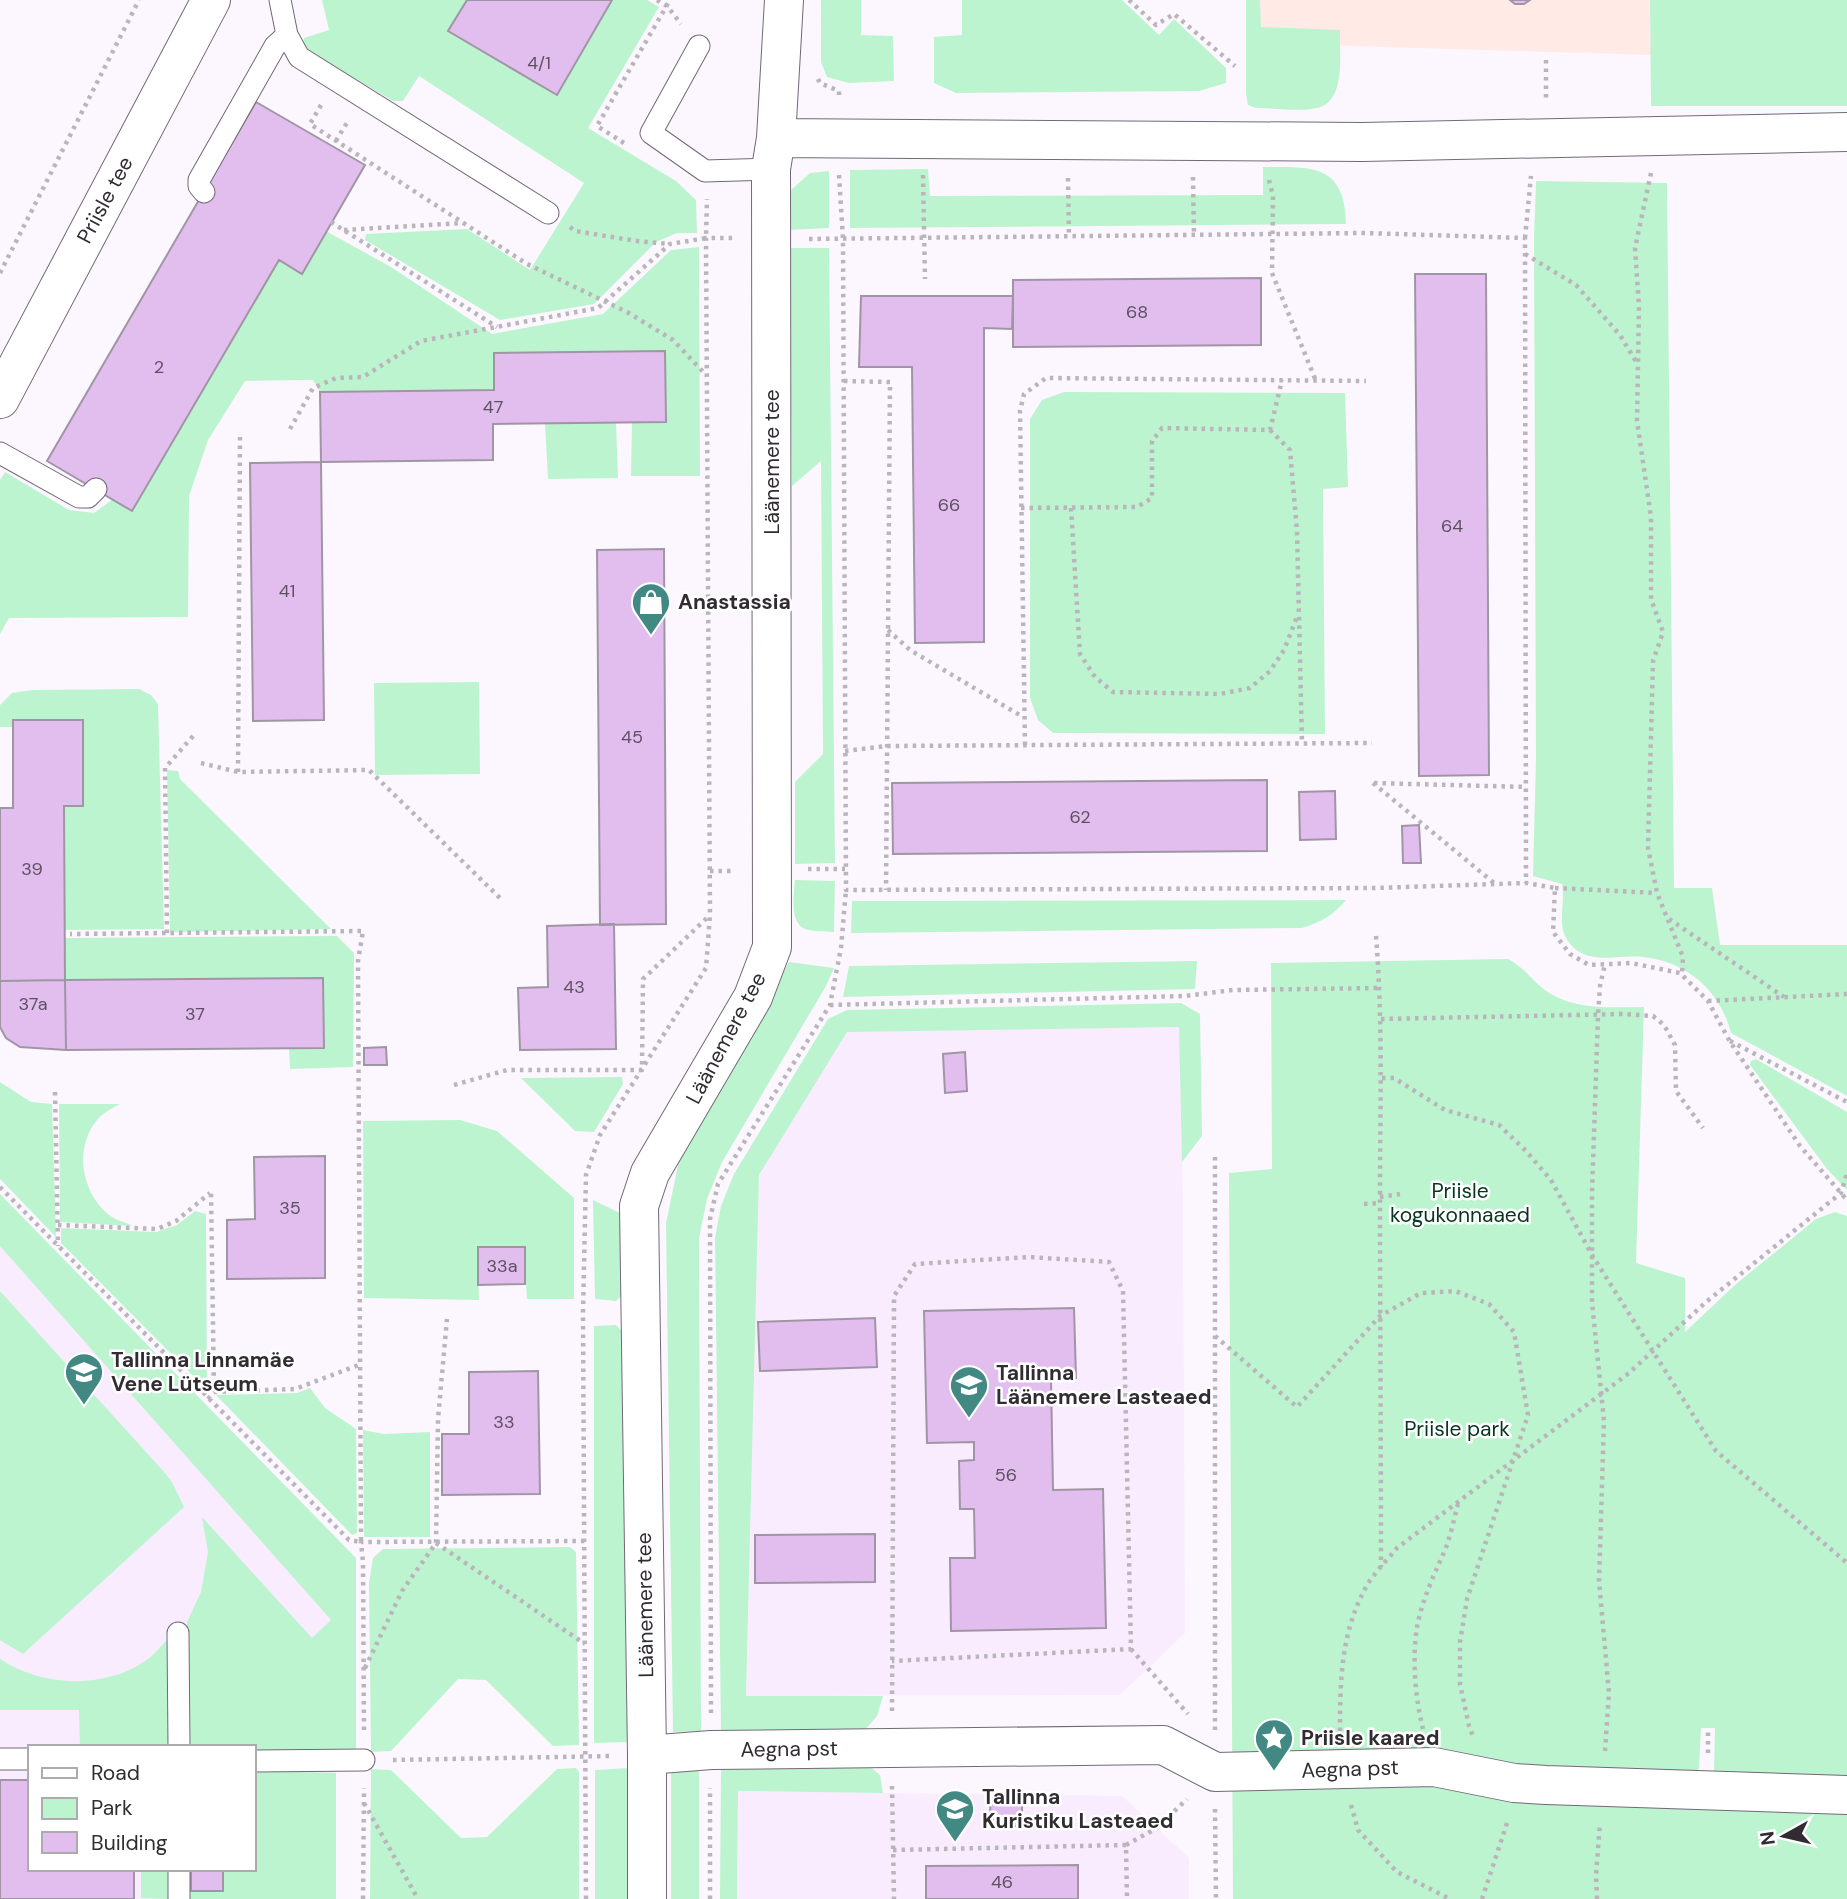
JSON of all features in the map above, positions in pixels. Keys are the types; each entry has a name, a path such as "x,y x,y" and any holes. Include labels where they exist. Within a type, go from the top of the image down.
{"street":[{"name":"Priisle tee","path":"0,399 211,0"},
{"name":"Läänemere tee","path":"648,1899 639,1206 650,1173 753,997 772,947 774,153 784,0"},
{"path":"774,153 841,137 1362,142 1847,132"},
{"name":"Aegna pst","path":"648,1755 710,1751 1163,1745 1215,1772 1434,1767 1505,1781 1602,1788 1847,1795"}],"lane":[{"path":"280,0 287,35 299,57 548,213"},
{"path":"204,192 198,180 275,46 287,35"},
{"path":"699,47 651,133 705,171 774,153"},
{"path":"0,453 79,497 88,497 96,489"},
{"path":"178,1633 179,1745"},
{"path":"0,1759 28,1759"},
{"path":"256,1761 364,1760"},
{"path":"179,1871 179,1899"}],"path":[{"path":"0,273 139,0"},
{"path":"1129,0 1156,25 1174,14 1235,66"},
{"path":"710,1899 710,1219 718,1184 830,1005 841,948 846,890 843,240 839,173 841,137 839,91 820,83 815,71"},
{"path":"321,104 330,110"},
{"path":"336,141 348,120 339,115"},
{"path":"923,138 925,279"},
{"path":"1067,140 1069,237"},
{"path":"1192,141 1194,235"},
{"path":"1261,141 1273,196 1272,273 1316,381"},
{"path":"373,165 527,264 604,301 673,340 707,376"},
{"path":"1652,170 1635,248 1639,306 1636,421 1651,517 1651,599 1663,632 1653,661 1648,848 1657,893 1683,957 1682,975"},
{"path":"548,213 575,231 637,241 670,244 706,238 711,171"},
{"path":"331,222 498,327"},
{"path":"343,230 463,223"},
{"path":"1364,233 1525,238 1526,883"},
{"path":"290,429 313,388 336,378 363,377 421,341 598,308 670,244"},
{"path":"1525,254 1576,285 1620,335 1638,366"},
{"path":"1025,745 1020,411 1024,394 1046,378 1366,382"},
{"path":"1270,430 1282,380"},
{"path":"844,381 890,382 886,890"},
{"path":"1021,509 1137,506 1152,498 1152,440 1162,428 1270,430 1290,450 1297,531 1302,744"},
{"path":"238,772 240,434"},
{"path":"1071,508 1080,654 1095,677 1113,692 1220,694 1250,688 1270,671 1284,650 1298,614"},
{"path":"888,630 910,650 1024,718"},
{"path":"167,933 165,768 194,734"},
{"path":"845,751 887,746 1372,743"},
{"path":"201,762 238,772 369,770 502,900"},
{"path":"1495,884 1373,783 1527,787"},
{"path":"846,890 1361,888 1526,883 1555,888 1657,893"},
{"path":"1555,888 1553,932 1570,954 1589,965 1631,963 1682,975 1708,1001 1729,1040 1800,1146 1847,1200"},
{"path":"454,1085 507,1070 642,1070 643,979 710,915"},
{"path":"1668,918 1784,998"},
{"path":"69,934 363,931 358,961 363,1899"},
{"path":"1376,936 1382,1078 1381,1567"},
{"path":"1597,1899 1596,1875 1609,1693 1599,1581 1604,1421 1592,1302 1592,1255 1598,1015 1605,964"},
{"path":"830,1005 1185,996 1233,990 1380,988"},
{"path":"1708,1001 1847,994"},
{"path":"1381,1019 1653,1016 1664,1026 1675,1045 1676,1091 1703,1128"},
{"path":"1729,1040 1847,1102"},
{"path":"1382,1078 1394,1078 1445,1110 1499,1125 1526,1151 1551,1180 1592,1255 1651,1352 1716,1451 1847,1563"},
{"path":"55,1092 58,1247"},
{"path":"1215,1153 1216,1899"},
{"path":"1450,1899 1397,1872 1358,1830 1341,1768 1340,1682 1344,1648 1354,1611 1371,1580 1397,1548 1629,1373 1706,1303 1840,1192 1847,1173"},
{"path":"0,1187 349,1540 436,1543 585,1541 586,1899"},
{"path":"58,1225 157,1229 176,1221 211,1192 214,1392 208,1399"},
{"path":"1364,1204 1400,1194"},
{"path":"894,1899 891,1748 894,1296 915,1264 1029,1257 1110,1262 1123,1291 1131,1649 1190,1715"},
{"path":"1215,1336 1297,1407 1380,1316 1421,1293 1455,1291 1489,1304 1514,1332 1528,1415 1467,1599 1460,1642 1460,1684 1469,1726 1505,1781 1508,1822 1484,1897"},
{"path":"363,1672 402,1591 436,1543 438,1419 447,1319"},
{"path":"214,1392 295,1389 359,1364"},
{"path":"1434,1767 1419,1713 1415,1672 1417,1628 1427,1590 1446,1547 1459,1502"},
{"path":"436,1543 585,1644"},
{"path":"892,1661 1131,1649"},
{"path":"364,1760 585,1757"},
{"path":"893,1850 1126,1846 1157,1828 1215,1772"},
{"path":"363,1802 418,1899"},
{"path":"1126,1846 1127,1899"}],"shaded area":[{"path":"1254,0 1650,0 1651,55 1254,43"},
{"name":"Tallinna Läänemere Lasteaed","path":"1180,1027 1185,1633 1120,1695 746,1696 759,1175 847,1031"},
{"name":"Tallinna Linnamäe Vene Lütseum","path":"0,1220 336,1591 336,1899 0,1899"},
{"name":"Tallinna Kuristiku Lasteaed","path":"738,1791 1122,1796 1189,1858 1189,1899 737,1899"}],"green space":[{"path":"322,0 467,0 449,31 557,95 612,0 647,0 659,7 588,128 676,181 696,200 697,233 677,233 656,242 594,304 500,320 365,240 366,234 467,229 530,270 584,183 419,76 403,101 393,101 307,50 303,44 304,38 329,30"},
{"path":"821,0 861,0 861,35 893,36 894,81 849,83 827,77 821,62"},
{"path":"962,0 1122,0 1159,35 1174,19 1226,68 1226,83 1199,91 956,93 934,83 934,37 962,35"},
{"path":"1246,0 1260,0 1261,27 1340,30 1339,75 1333,96 1327,104 1303,110 1256,108 1248,105"},
{"path":"1650,0 1847,0 1847,106 1651,106"},
{"path":"1263,167 1310,169 1332,179 1344,204 1346,224 850,228 850,170 928,169 930,196 1263,195"},
{"path":"829,171 829,228 789,230 791,190 810,173"},
{"path":"1536,181 1667,183 1674,888 1712,888 1720,945 1847,945 1847,1096 1731,1033 1719,1004 1700,981 1688,972 1659,960 1643,957 1593,957 1575,949 1564,934 1562,884 1533,876 1536,758"},
{"path":"326,231 391,267 492,334 603,314 671,250 699,247 700,476 631,476 632,422 666,422 665,351 494,353 494,390 320,392 313,380 245,381 208,440 189,496 188,617 9,618 0,634 0,480 5,472 69,510 94,513 113,499 133,510 279,260 302,273"},
{"path":"789,248 829,248 835,863 795,864 795,782 823,754 821,461 792,486"},
{"path":"1064,392 1345,393 1348,487 1323,489 1325,734 1053,733 1038,720 1030,698 1030,419 1042,400"},
{"path":"545,423 616,423 618,478 548,479"},
{"path":"479,682 480,774 375,775 374,683"},
{"path":"139,689 151,695 158,704 164,929 65,930 64,806 83,805 83,720 13,720 13,727 0,727 0,705 12,693 33,690"},
{"path":"167,770 178,771 180,779 331,929 170,932"},
{"path":"795,880 835,881 834,932 812,931 800,926 794,908"},
{"path":"1346,900 1327,917 1302,928 851,933 852,901"},
{"path":"337,936 354,953 353,1067 290,1069 289,1048 324,1048 65,980 65,938"},
{"name":"Priisle park","path":"1508,959 1545,990 1568,1002 1605,1007 1644,1007 1636,1263 1685,1278 1685,1332 1736,1284 1816,1219 1835,1212 1847,1216 1847,1789 1734,1788 1720,1781 1714,1770 1715,1728 1701,1728 1699,1768 1692,1781 1681,1785 1681,1799 1847,1804 1847,1899 1233,1899 1229,1173 1272,1169 1271,963"},
{"path":"1197,961 1195,989 843,997 849,966"},
{"path":"789,962 834,968 722,1162 707,1199 699,1238 701,1731 673,1732 666,1223 681,1151"},
{"path":"1181,1003 1200,1014 1202,1136 1182,1162 1179,1027 847,1032 759,1175 746,1696 883,1696 877,1716 865,1730 721,1732 715,1238 721,1206 734,1174 828,1019 847,1010"},
{"path":"1756,1059 1847,1112 1847,1190 1827,1169 1750,1065 1751,1061"},
{"path":"622,1077 623,1084 594,1132 575,1131 521,1078"},
{"path":"0,1082 31,1102 52,1104 56,1237 0,1179"},
{"path":"59,1104 120,1104 102,1115 90,1131 85,1143 84,1169 92,1194 99,1205 110,1216 133,1226 60,1222"},
{"path":"460,1120 497,1131 574,1198 574,1299 527,1299 524,1247 478,1247 479,1300 364,1298 363,1121"},
{"path":"0,1194 356,1558 356,1755 256,1754 256,1745 188,1745 187,1622 201,1592 208,1552 202,1517 312,1638 331,1620 0,1246"},
{"path":"593,1200 618,1212 629,1221 629,1289 616,1301 595,1299"},
{"path":"195,1211 206,1214 207,1390 61,1243 61,1228 156,1232 177,1225"},
{"path":"0,1291 165,1473 184,1507 23,1654 0,1640"},
{"path":"616,1325 627,1337 628,1742 594,1743 594,1326"},
{"path":"310,1388 325,1408 356,1429 357,1533 352,1535 216,1395 297,1393"},
{"path":"363,1430 384,1434 430,1432 430,1537 364,1537"},
{"path":"570,1547 576,1552 579,1745 553,1746 486,1680 458,1679 391,1751 371,1752 369,1583 373,1558 383,1549"},
{"path":"167,1640 169,1745 80,1745 79,1710 0,1710 0,1659 35,1675 74,1681 113,1676 151,1657"},
{"path":"867,1764 880,1775 883,1793 738,1791 737,1899 720,1899 721,1767"},
{"path":"576,1768 579,1772 579,1899 370,1899 371,1769 391,1770 461,1838 487,1837 557,1769"},
{"path":"629,1768 630,1899 595,1899 595,1770"},
{"path":"671,1768 699,1768 699,1899 671,1899"},
{"path":"256,1771 336,1773 336,1899 190,1899 191,1891 223,1891 223,1871 256,1871"},
{"path":"141,1871 169,1871 169,1899 141,1898"}],"building":[{"path":"467,0 612,0 557,95 448,31"},
{"path":"1510,0 1530,0 1524,4 1515,4"},
{"path":"256,102 365,165 302,274 279,260 132,511 47,461"},
{"path":"1415,274 1486,274 1489,775 1419,776"},
{"path":"1261,278 1261,345 1013,347 1013,280"},
{"path":"861,296 1013,296 1012,329 984,328 984,642 915,643 912,367 859,367"},
{"path":"665,351 666,422 493,424 493,460 321,462 320,392 494,390 494,353"},
{"path":"321,462 324,720 253,721 250,463"},
{"path":"664,549 666,924 600,925 597,550"},
{"path":"13,720 83,720 83,806 64,806 65,980 0,981 0,808 13,808"},
{"path":"1267,780 1267,851 893,854 892,783"},
{"path":"1335,791 1336,839 1300,840 1299,792"},
{"path":"1419,825 1421,863 1403,863 1402,826"},
{"path":"614,924 616,1049 520,1050 518,988 548,987 547,926"},
{"path":"323,978 324,1048 66,1050 65,980"},
{"path":"65,980 66,1050 20,1047 6,1038 0,1027 0,981"},
{"path":"386,1047 387,1065 364,1065 364,1048"},
{"path":"965,1052 967,1091 945,1093 943,1054"},
{"path":"325,1156 325,1278 227,1279 227,1220 255,1219 254,1157"},
{"path":"478,1247 525,1247 525,1284 478,1285"},
{"path":"1074,1308 1076,1378 1051,1379 1053,1490 1103,1489 1106,1628 951,1631 950,1558 975,1558 974,1509 960,1509 959,1461 974,1460 974,1442 927,1443 924,1311"},
{"path":"875,1318 877,1367 760,1371 758,1322"},
{"path":"538,1371 540,1494 442,1495 442,1434 469,1434 469,1372"},
{"path":"875,1534 875,1582 755,1583 755,1535"},
{"path":"0,1780 28,1780 28,1871 134,1871 134,1899 0,1899"},
{"path":"1022,1801 1022,1826 991,1826 990,1802"},
{"path":"1078,1865 1078,1899 926,1899 926,1866"},
{"path":"191,1871 223,1871 223,1891 191,1891"}],"place":[{"name":"Anastassia","path":"651,636"},
{"name":"Tallinna Linnamäe Vene Lütseum","path":"84,1406"},
{"name":"Tallinna Läänemere Lasteaed","path":"969,1419"},
{"name":"Priisle kaared","path":"1274,1772"},
{"name":"Tallinna Kuristiku Lasteaed","path":"955,1843"}],"park label":[{"name":"Priisle kogukonnaaed","path":"1460,1203"}]}
